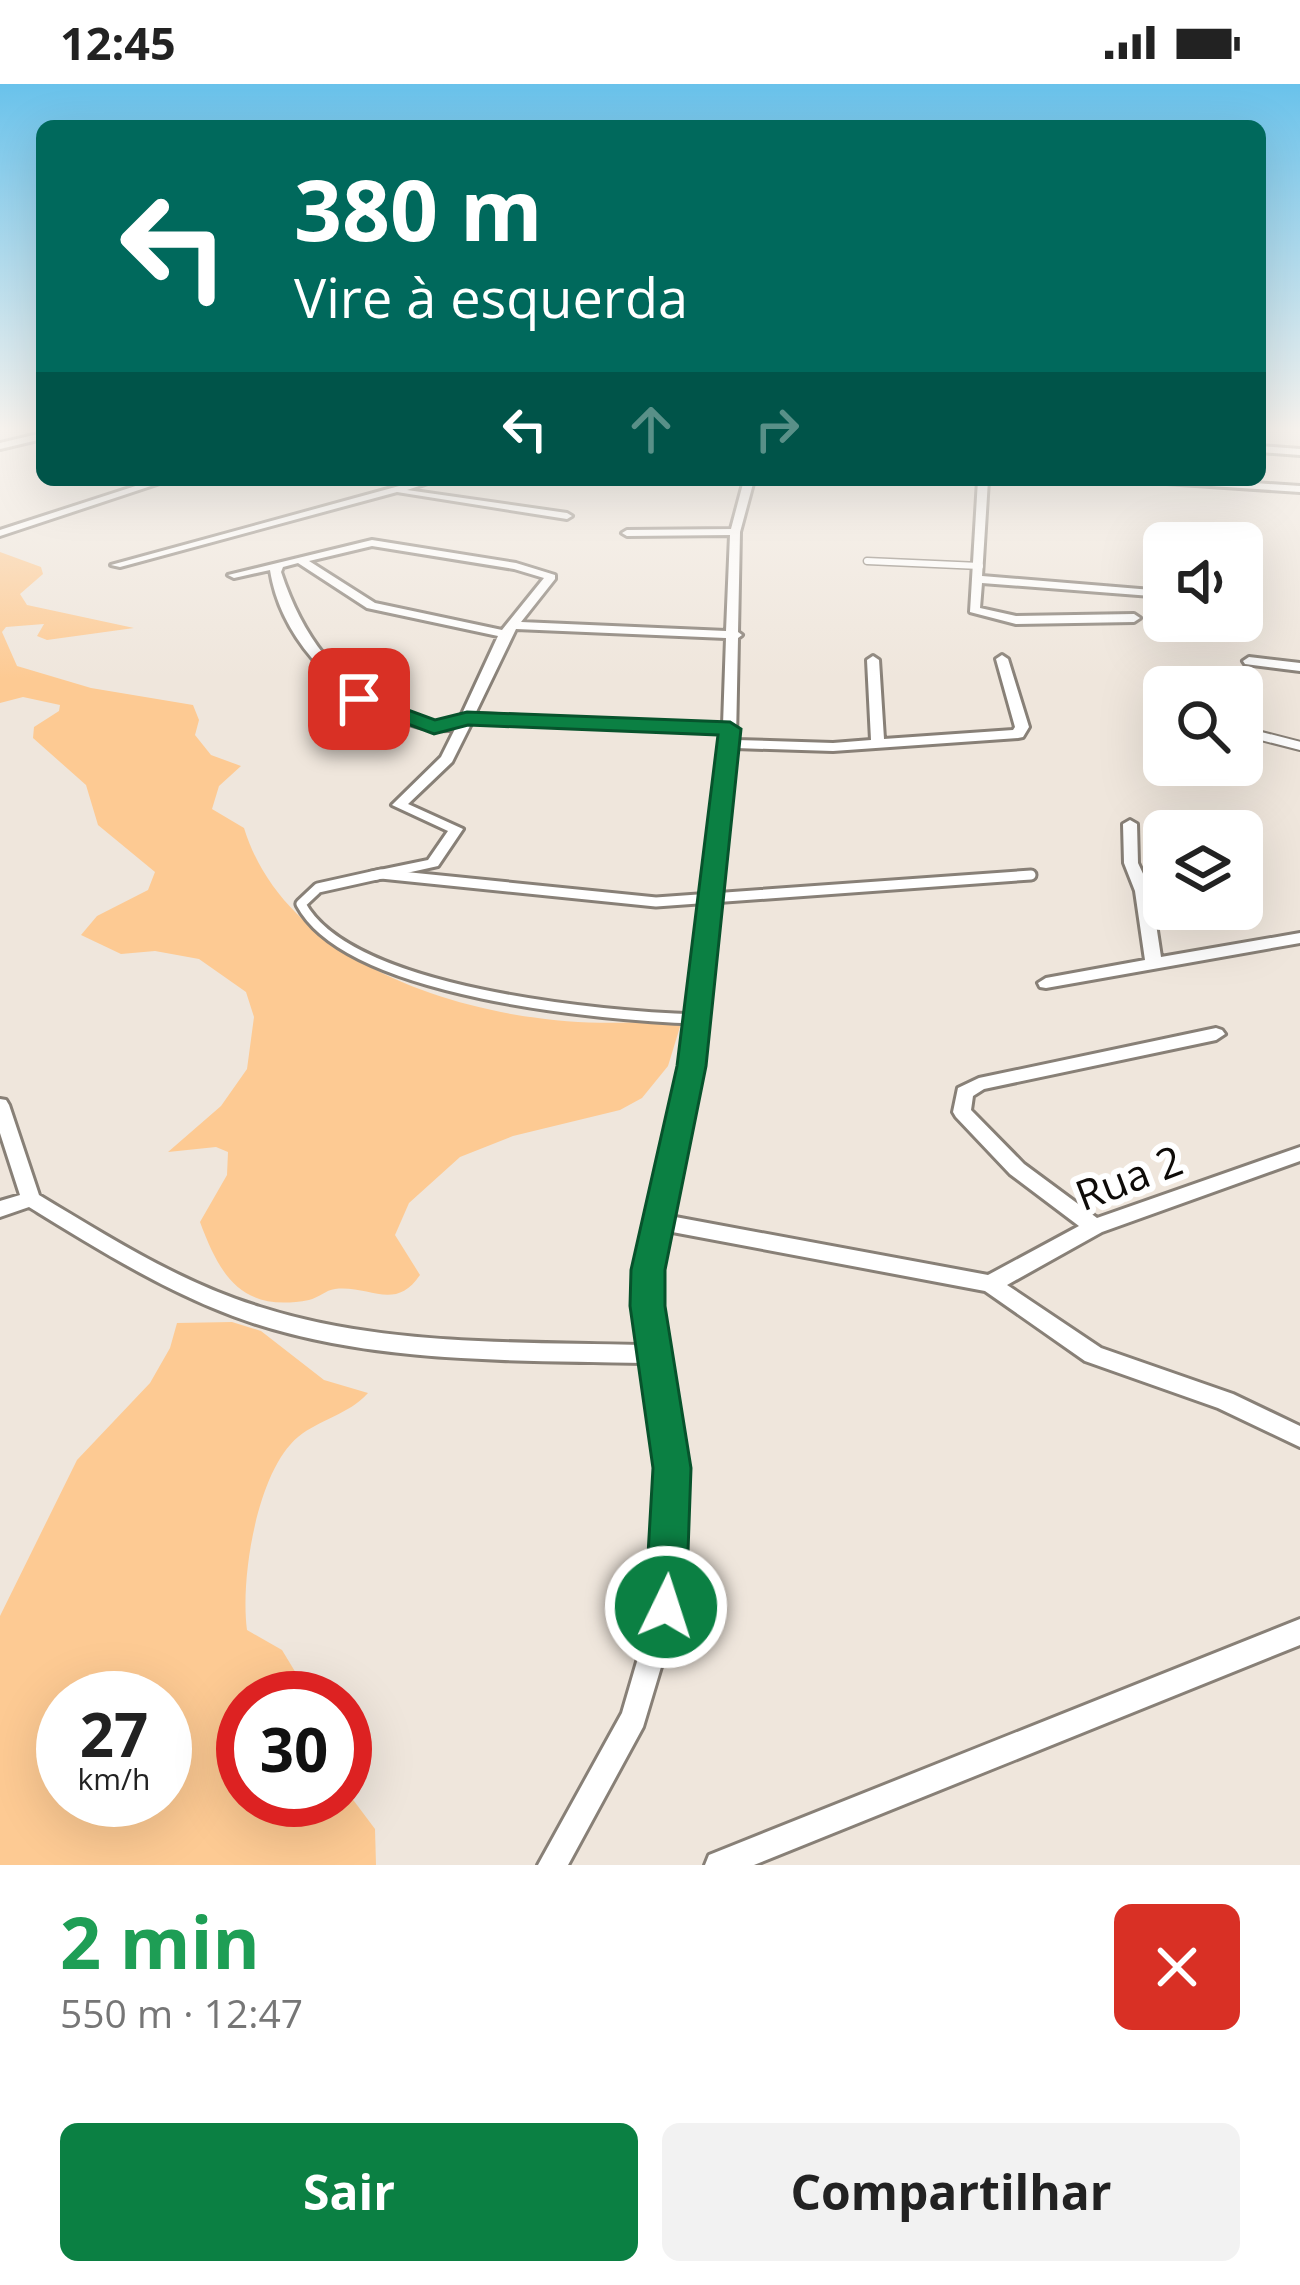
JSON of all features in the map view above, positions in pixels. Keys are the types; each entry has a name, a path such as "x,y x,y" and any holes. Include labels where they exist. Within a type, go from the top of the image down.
{"street":[{"path":"0,532 53,513"},
{"path":"116,565 312,513"},
{"path":"541,513 567,517"},
{"path":"552,1865 634,1718 666,1607 672,1468 654,1354 648,1270 697,1019 730,736 735,532 740,513"},
{"path":"982,513 979,572 971,605 986,617 1134,618"},
{"path":"627,533 735,532"},
{"path":"234,575 372,543 549,574 549,582 509,630 471,700 447,760 399,805 456,829 433,863 375,875"},
{"path":"300,560 392,614 509,630 736,635"},
{"path":"278,565 275,572 289,613 334,680 359,699 424,725 449,727 467,718 878,745 1018,734 1022,727 1002,659"},
{"path":"979,572 1143,592"},
{"path":"873,659 878,745"},
{"path":"1249,661 1300,667"},
{"path":"1130,824 1131,863 1143,891 1153,960"},
{"path":"1046,982 1300,938"},
{"path":"1095,1227 983,1138 962,1112 964,1093 979,1084 1216,1034"},
{"path":"0,1105 32,1199 187,1286 287,1324 428,1341 654,1354"},
{"name":"Rua 2","path":"990,1284 1095,1227 1300,1154"},
{"path":"0,1209 32,1199"},
{"path":"659,1222 990,1284 1093,1355 1225,1401 1300,1437"},
{"path":"719,1865 1300,1632"}],"lane":[{"path":"867,561 979,572"},
{"path":"1263,736 1300,746"},
{"path":"697,1019 607,1015 453,989 367,955 302,911 304,896 318,888 375,875 633,900 708,902 1030,875"}],"shaded area":[{"path":"0,552 41,567 43,574 20,594 27,605 134,628 47,640 37,636 44,624 6,627 2,632 17,666 91,688 193,705 199,720 195,735 211,755 241,766 219,786 212,809 244,828 271,883 313,929 366,965 427,992 493,1010 560,1021 624,1023 683,1017 668,1066 642,1098 620,1110 513,1136 460,1157 409,1203 395,1235 420,1275 401,1292 335,1289 286,1303 267,1301 237,1286 216,1259 200,1222 227,1175 228,1152 216,1147 168,1152 221,1106 247,1069 254,1017 246,992 199,959 155,951 121,954 81,935 97,916 148,890 155,872 98,825 86,785 33,738 34,727 59,711 60,705 23,697 0,703"},
{"path":"232,1322 261,1331 324,1380 368,1393 298,1437 272,1474 262,1500 249,1555 247,1630 282,1650 295,1671 216,1671 216,1827 372,1825 376,1865 0,1865 0,1616 77,1460 150,1383 170,1348 177,1323"}],"route":[{"path":"359,699 434,728 467,718 730,729 692,1066 648,1270 648,1306 672,1468 666,1607"}]}
